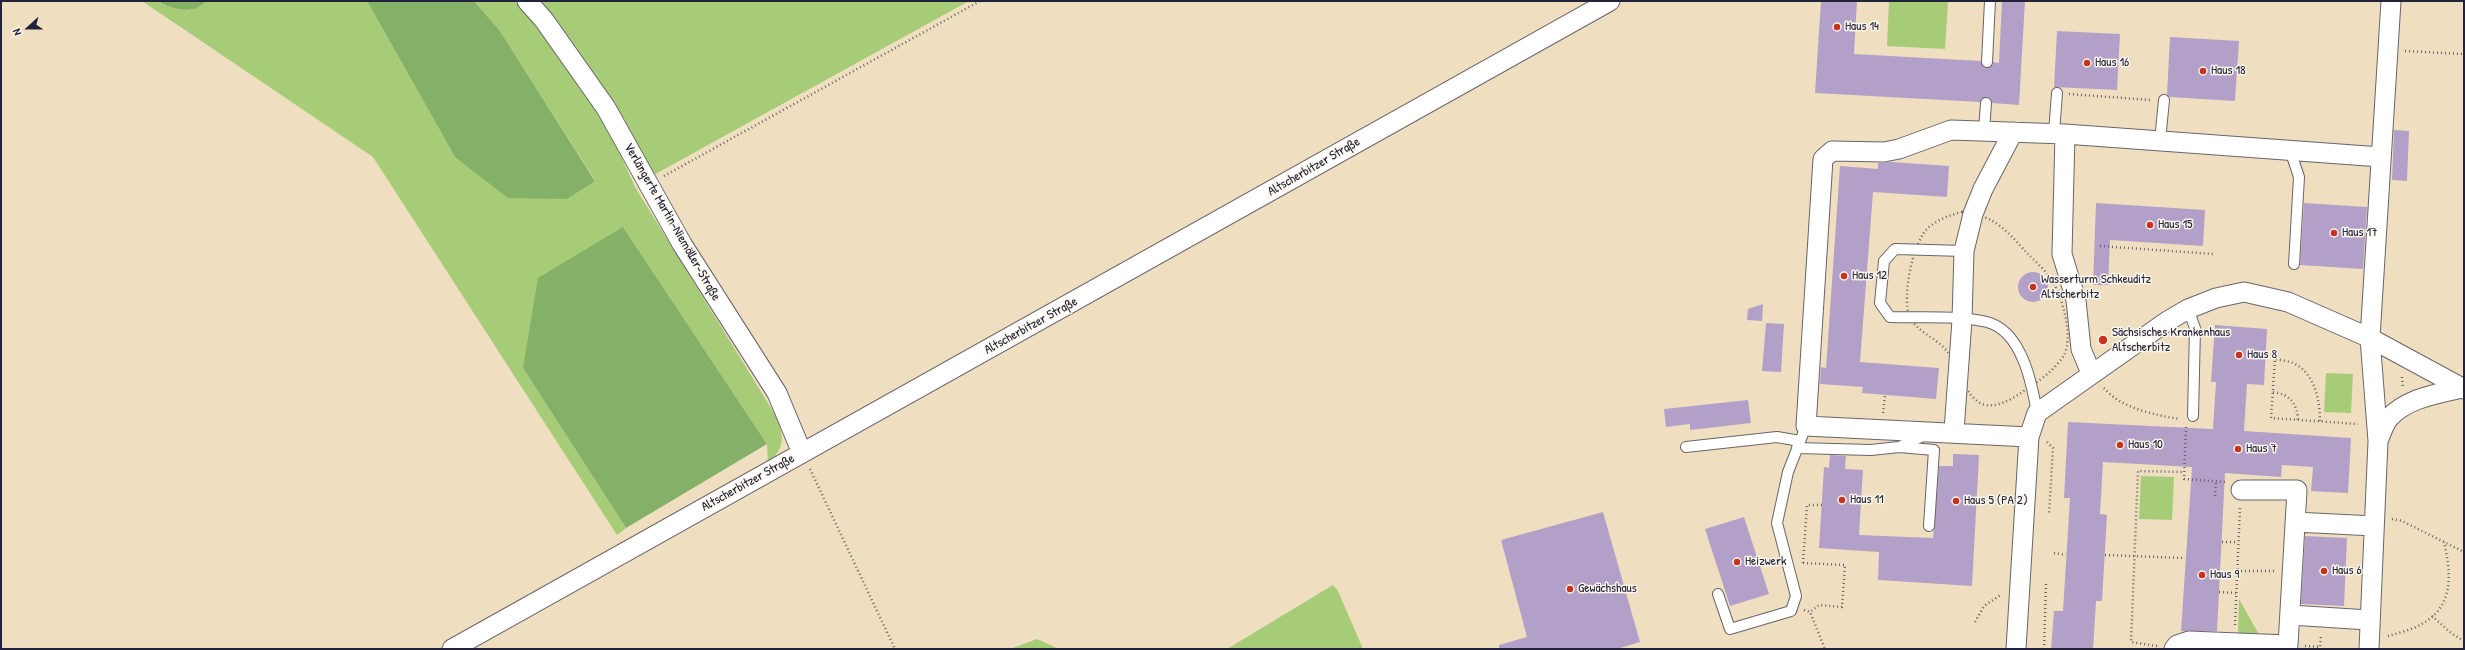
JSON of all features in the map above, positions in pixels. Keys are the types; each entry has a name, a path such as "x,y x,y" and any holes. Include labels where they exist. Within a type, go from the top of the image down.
{"street":[{"name":"Verlängerte Martin-Niemöller-Straße","path":"527,1 544,20 606,108 682,244 776,393 802,453"},
{"name":"Altscherbitzer Straße","path":"452,649 1610,1"},
{"path":"2369,646 2377,433 2370,338 2391,1"},
{"path":"2381,157 2060,133 1951,130 1899,149 1884,152 1832,151 1823,159 1801,438 2033,426 2091,373 2188,309 2216,298 2244,292 2288,302 2370,338 2463,389"},
{"path":"1954,431 1962,320 1964,251 1973,214 1983,189 2013,132"},
{"path":"2060,133 2062,254 2076,300 2082,349 2091,373"},
{"path":"2377,433 2388,419 2402,407 2424,398 2463,389"},
{"path":"2016,649 2033,426"},
{"path":"2168,648 2189,641 2234,641 2288,645 2296,490 2241,490"},
{"path":"2295,522 2374,521"},
{"path":"2290,615 2369,620"}],"lane":[{"path":"1987,62 1990,1"},
{"path":"2057,93 2060,133"},
{"path":"2160,141 2164,100"},
{"path":"1984,131 1986,103"},
{"path":"2290,150 2299,177 2294,264"},
{"path":"1964,251 1895,248 1884,261 1880,303 1890,317 1988,322 2008,335 2025,362 2033,426"},
{"path":"2188,309 2195,328 2190,418"},
{"path":"1899,447 1932,431"},
{"path":"1686,447 1777,437 1801,438 1872,450 1899,447 1934,450 1929,526"},
{"path":"1718,594 1730,629 1791,610 1795,605 1796,596 1777,524 1788,472 1801,438"}],"path":[{"path":"648,183 671,173 980,1"},
{"path":"2388,50 2464,54"},
{"path":"2057,93 2164,100"},
{"path":"2100,246 2213,254"},
{"path":"2401,354 2402,407"},
{"path":"2320,421 2318,394 2307,375 2294,364 2275,359 2271,418 2320,421 2377,433"},
{"path":"2091,373 2108,393 2126,404 2163,416 2181,419"},
{"path":"2273,392 2286,395 2292,401 2297,411 2298,420"},
{"path":"2190,418 2182,472 2184,479 2238,483 2241,490 2234,641"},
{"path":"2033,426 2053,448 2049,515"},
{"path":"802,453 895,649"},
{"path":"2168,648 2131,642 2138,471 2182,472"},
{"path":"2215,496 2216,481"},
{"path":"1802,570 1807,505 1822,505"},
{"path":"2374,521 2402,520 2464,552"},
{"path":"2222,542 2238,542"},
{"path":"2369,646 2420,625 2432,616 2443,603 2450,586 2449,566 2444,542"},
{"path":"2054,554 2066,555"},
{"path":"2105,555 2185,558"},
{"path":"1803,563 1845,566 1842,607 1819,605 1810,612"},
{"path":"2237,571 2292,572"},
{"path":"2044,649 2046,583"},
{"path":"1975,622 1984,606 1997,596 2007,592 2020,591"},
{"path":"2219,592 2236,593"},
{"path":"1795,605 1810,612 1824,649"},
{"path":"2432,616 2451,633 2464,641"},
{"path":"2288,645 2320,647 2322,617"}],"green space":[{"path":"142,1 157,1 182,10 188,10 200,6 206,1 367,1 455,157 567,199 595,180 500,31 474,1 515,1 533,21 609,129 635,187 776,416 782,436 781,447 778,452 768,464 767,444 623,227 523,368 626,528 617,535 373,157"},
{"path":"157,1 206,1 195,9 182,10"},
{"path":"367,1 474,1 500,31 595,181 567,199 508,198 455,157"},
{"path":"534,1 969,1 650,177"},
{"path":"1889,1 1948,1 1945,49 1887,46"},
{"path":"623,227 767,444 626,528 523,368 538,278"},
{"path":"2326,373 2353,374 2351,413 2324,412"},
{"path":"2141,476 2174,477 2172,520 2139,519"},
{"path":"1333,585 1338,591 1363,649 1227,649"},
{"path":"2239,599 2261,638 2238,637"},
{"path":"1037,639 1059,649 1010,649"}],"building":[{"name":"Haus 14","path":"1821,1 1857,1 1854,54 1981,61 1983,67 1987,68 1993,62 1999,63 2002,1 2025,1 2019,105 1992,103 1990,98 1986,97 1980,102 1815,93"},
{"name":"Haus 16","path":"2057,31 2120,34 2117,90 2054,87"},
{"name":"Haus 18","path":"2170,37 2239,41 2235,101 2170,97 2167,95"},
{"path":"2394,130 2409,131 2407,181 2392,180"},
{"name":"Haus 12","path":"1892,162 1949,166 1947,197 1873,192 1860,362 1939,368 1936,399 1862,393 1863,387 1820,384 1821,367 1826,368 1840,166 1878,169 1878,163"},
{"name":"Haus 15","path":"2096,203 2205,210 2203,246 2110,240 2108,285 2093,285"},
{"name":"Haus 17","path":"2304,203 2367,207 2363,269 2300,265"},
{"name":"Wasserturm Schkeuditz Altscherbitz","path":"2033,272 2044,276 2048,287 2044,298 2033,302 2022,298 2018,287 2022,276"},
{"path":"1763,304 1762,321 1747,320 1748,309"},
{"path":"1766,323 1784,324 1781,372 1762,371"},
{"path":"2215,325 2267,329 2264,385 2247,384 2244,431 2351,438 2348,493 2311,491 2313,467 2282,465 2281,477 2225,473 2217,631 2181,631 2192,467 2103,462 2100,514 2107,515 2102,601 2096,601 2093,649 2051,649 2054,611 2063,611 2070,498 2064,498 2068,422 2213,429 2216,382 2211,382"},
{"path":"1748,400 1751,423 1690,430 1690,424 1666,427 1664,409"},
{"name":"Haus 5 (PA 2)","path":"1953,454 1979,455 1972,586 1878,580 1879,552 1819,548 1824,467 1829,468 1830,455 1846,456 1845,469 1863,470 1859,535 1933,538 1939,466 1953,466"},
{"name":"Gewächshaus","path":"1603,512 1640,642 1617,649 1499,649 1499,645 1527,637 1501,540"},
{"name":"Heizwerk","path":"1744,517 1769,594 1730,606 1705,529"},
{"name":"Haus 6","path":"2305,536 2347,538 2344,606 2301,604"}],"place":[{"name":"Haus 14","path":"1837,27"},
{"name":"Haus 16","path":"2087,63"},
{"name":"Haus 18","path":"2203,71"},
{"name":"Haus 15","path":"2150,225"},
{"name":"Haus 17","path":"2334,233"},
{"name":"Haus 12","path":"1844,276"},
{"name":"Wasserturm Schkeuditz Altscherbitz","path":"2033,287"},
{"name":"Sächsisches Krankenhaus Altscherbitz","path":"2103,340"},
{"name":"Haus 8","path":"2239,355"},
{"name":"Haus 10","path":"2120,445"},
{"name":"Haus 7","path":"2238,449"},
{"name":"Haus 11","path":"1842,500"},
{"name":"Haus 5 (PA 2)","path":"1956,501"},
{"name":"Heizwerk","path":"1737,562"},
{"name":"Haus 6","path":"2324,571"},
{"name":"Haus 9","path":"2202,575"},
{"name":"Gewächshaus","path":"1570,589"}]}
